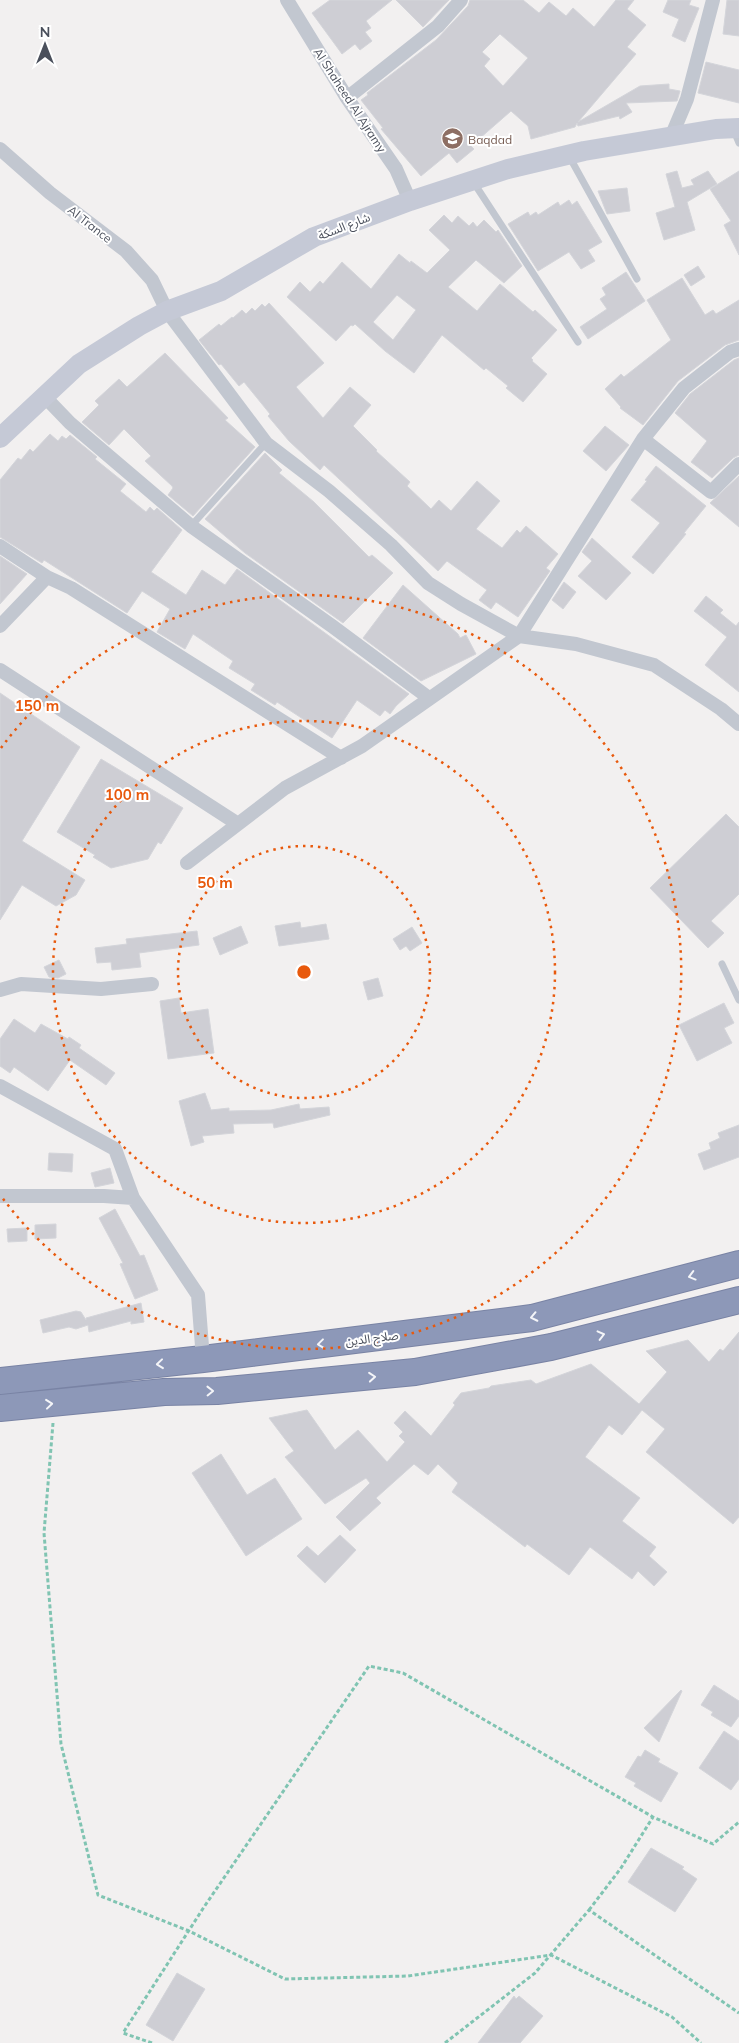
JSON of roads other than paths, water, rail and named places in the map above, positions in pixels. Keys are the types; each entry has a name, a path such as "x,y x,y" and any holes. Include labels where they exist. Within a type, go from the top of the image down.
{"highway":[{"name":"صلاح الدين","path":"0,1381 203,1359 532,1318 739,1264"},
{"path":"0,1408 164,1392 217,1391 415,1372 551,1347 739,1300"}],"street":[{"name":"Al Shaheed Al Ajramy","path":"287,0 348,98 396,169 410,201"},
{"path":"348,98 438,26 461,0"},
{"path":"671,137 687,99 713,0"},
{"name":"شارع السكة","path":"0,438 79,364 139,326 167,311 222,291 314,237 410,201 508,169 569,155 671,137 737,133"},
{"name":"Al Trance","path":"0,149 50,192 126,251 152,280 167,311 266,443 329,492 384,539 428,583 461,604 519,636"},
{"path":"187,863 285,788 362,746 519,636 643,438 684,388 730,352 739,349"},
{"path":"44,396 70,423 191,526 332,626 429,698"},
{"path":"643,438 711,492 739,464"},
{"path":"0,546 47,577 71,588 341,758"},
{"path":"0,626 47,577"},
{"path":"519,636 576,644 654,665 721,708 739,724"},
{"path":"0,670 238,824"},
{"path":"0,990 21,984 101,989 152,984"},
{"path":"0,1086 115,1149 133,1198 198,1295 203,1359"},
{"path":"0,1196 104,1196 133,1198"}],"lane":[{"path":"569,155 638,279"},
{"path":"473,181 578,342"},
{"path":"191,526 266,443"},
{"path":"722,964 739,1000"}],"place":[{"name":"Baqdad","path":"452,139"}]}
